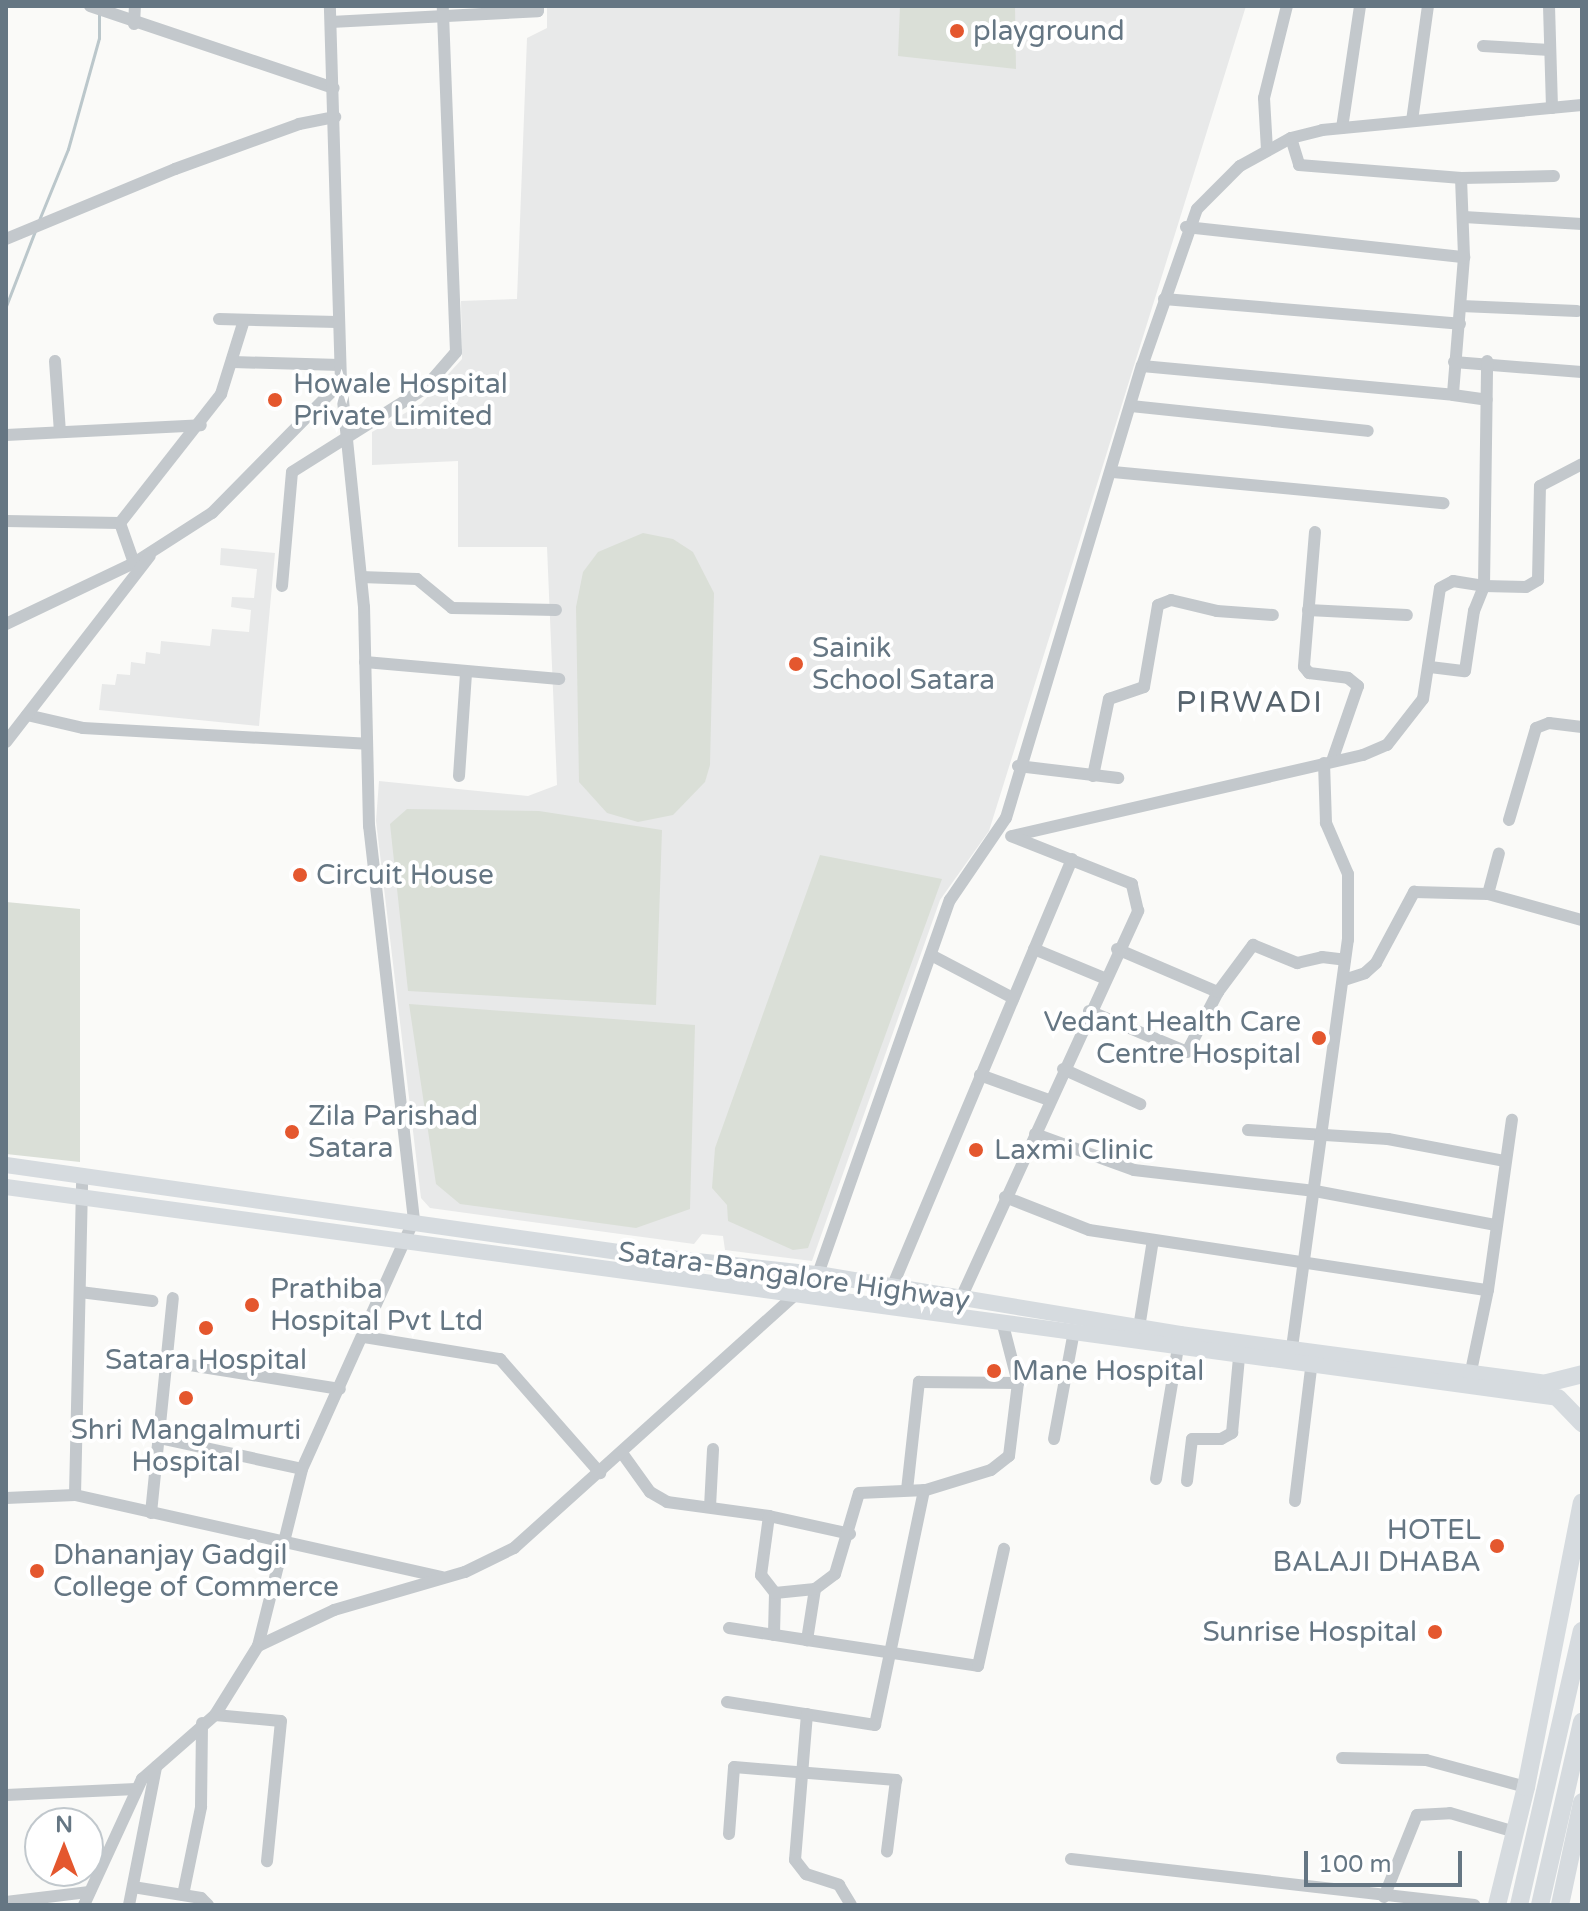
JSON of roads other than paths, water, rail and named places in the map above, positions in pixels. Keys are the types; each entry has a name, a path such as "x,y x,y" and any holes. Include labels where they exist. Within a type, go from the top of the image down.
{"highway":[{"path":"1582,1374 1552,1390 1582,1423"},
{"name":"Satara-Bangalore Highway","path":"1552,1390 1582,1386"},
{"name":"Satara-Bangalore Highway","path":"1552,1390 1582,1401"},
{"path":"1497,1905 1526,1787 1579,1536 1582,1502"},
{"path":"1519,1905 1582,1631"},
{"path":"1540,1905 1582,1722"},
{"path":"1560,1905 1579,1830 1582,1802"}],"main road":[{"name":"Satara-Bangalore Highway","path":"6,1165 414,1220 633,1254 818,1274 1139,1328 1290,1358 1470,1376 1552,1390"},
{"name":"Satara-Bangalore Highway","path":"6,1187 799,1291 1239,1358 1290,1358 1311,1368 1552,1390"}],"street":[{"path":"90,6 134,24 334,88"},
{"path":"134,24 135,6"},
{"path":"6,1902 86,1899 136,1789 202,1723 215,1715 258,1646 302,1469 408,1240 414,1220 379,927 367,744 361,577 349,434 341,382 330,6"},
{"path":"331,22 443,12 538,11 538,6"},
{"path":"1267,150 1264,98 1287,6"},
{"path":"1342,128 1360,6"},
{"path":"1412,121 1428,6"},
{"path":"1549,6 1552,108"},
{"path":"282,586 292,472 424,389 456,352 443,12"},
{"path":"1483,46 1550,50"},
{"path":"258,1646 334,1610 445,1577 514,1548 818,1274 950,900 1006,818 1018,766 1113,472 1142,366 1186,227 1197,209 1240,166 1291,138 1342,128 1582,105"},
{"path":"6,239 175,169 335,117"},
{"path":"1291,138 1299,165 1461,178 1554,176"},
{"path":"1453,395 1464,257 1461,178"},
{"path":"1464,217 1582,224"},
{"path":"1186,227 1464,257"},
{"path":"1164,299 1460,324"},
{"path":"1461,306 1577,311"},
{"path":"219,319 337,322"},
{"path":"120,523 201,425 233,362 244,320"},
{"path":"55,361 60,432"},
{"path":"1454,362 1487,361 1582,372"},
{"path":"1430,667 1465,671 1474,611 1484,586 1487,361"},
{"path":"233,362 340,365"},
{"path":"1142,366 1487,400"},
{"path":"6,624 134,563 212,513 341,382"},
{"path":"1131,406 1368,431"},
{"path":"6,435 201,425"},
{"path":"1012,836 1328,762 1387,745 1423,699 1440,588 1453,581 1484,586 1526,587 1538,580 1540,486 1582,464"},
{"path":"1113,472 1444,503"},
{"path":"6,521 120,523"},
{"path":"120,523 134,563"},
{"path":"1290,1358 1344,980 1348,874 1326,823 1328,762 1358,686 1348,678 1305,670 1315,532"},
{"path":"6,742 91,638 154,550"},
{"path":"361,577 417,579 452,608 556,610"},
{"path":"1093,776 1109,699 1144,687 1158,605 1171,600 1217,611 1273,615"},
{"path":"1308,610 1407,615"},
{"path":"365,662 559,679"},
{"path":"459,776 466,672"},
{"path":"27,715 83,728 367,744"},
{"path":"1509,820 1536,728 1549,723 1582,727"},
{"path":"1018,766 1118,778"},
{"path":"961,1298 1117,949 1138,911 1137,892 1122,879 997,831"},
{"path":"1488,894 1499,853"},
{"path":"893,1285 1072,859"},
{"path":"1344,980 1365,973 1376,963 1414,892 1488,894 1582,920"},
{"path":"1089,1011 1187,1052 1218,992 1253,945 1297,963 1322,957 1345,960"},
{"path":"1034,949 1104,978"},
{"path":"1117,949 1218,992"},
{"path":"931,955 1013,998"},
{"path":"1063,1069 1140,1104"},
{"path":"980,1075 1049,1100"},
{"path":"1470,1376 1488,1290 1512,1120"},
{"path":"1248,1130 1323,1133 1504,1161"},
{"path":"1035,1134 1134,1170 1315,1191 1495,1225"},
{"path":"75,1495 82,1177"},
{"path":"1005,1197 1067,1225 1488,1290"},
{"path":"1139,1328 1153,1240"},
{"path":"80,1292 152,1301"},
{"path":"151,1513 173,1298"},
{"path":"775,1593 815,1589 835,1574 850,1534 859,1493 924,1490 991,1470 1009,1456 1018,1383 1002,1321"},
{"path":"1054,1439 1074,1331"},
{"path":"364,1337 500,1359 600,1473"},
{"path":"1156,1479 1178,1347"},
{"path":"1187,1481 1192,1439 1221,1439 1232,1433 1239,1358"},
{"path":"165,1361 340,1389"},
{"path":"1295,1501 1311,1368"},
{"path":"907,1490 919,1382 1018,1383"},
{"path":"159,1438 302,1469"},
{"path":"710,1507 713,1449"},
{"path":"622,1453 650,1492 670,1503 769,1516 850,1534"},
{"path":"727,1702 875,1725 924,1490"},
{"path":"6,1498 75,1495 445,1577"},
{"path":"769,1516 761,1575 775,1593 774,1635"},
{"path":"729,1628 978,1666 1004,1549"},
{"path":"807,1640 815,1589"},
{"path":"807,1714 795,1860 806,1874 839,1885 851,1905"},
{"path":"215,1715 281,1721 267,1861"},
{"path":"183,1895 201,1807 202,1723"},
{"path":"1342,1758 1426,1760 1526,1787"},
{"path":"129,1905 156,1767"},
{"path":"729,1834 734,1767 896,1780 887,1851"},
{"path":"6,1795 136,1789"},
{"path":"1384,1897 1417,1815 1450,1813 1515,1832"},
{"path":"1071,1859 1474,1905"},
{"path":"133,1887 183,1895 208,1905"}],"waterway":[{"path":"39,220 68,149 99,38 99,14"},
{"path":"6,306 35,231"}],"place":[{"name":"playground","path":"957,31"},
{"name":"Howale Hospital Private Limited","path":"275,400"},
{"name":"Sainik School Satara","path":"796,664"},
{"name":"Circuit House","path":"300,875"},
{"name":"Vedant Health Care Centre Hospital","path":"1319,1038"},
{"name":"Zila Parishad Satara","path":"292,1132"},
{"name":"Laxmi Clinic","path":"976,1150"},
{"name":"Prathiba Hospital Pvt Ltd","path":"252,1305"},
{"name":"Satara Hospital","path":"206,1328"},
{"name":"Mane Hospital","path":"994,1371"},
{"name":"Shri Mangalmurti Hospital","path":"186,1398"},
{"name":"HOTEL BALAJI DHABA","path":"1497,1546"},
{"name":"Dhananjay Gadgil College of Commerce","path":"37,1571"},
{"name":"Sunrise Hospital","path":"1435,1632"}],"district":[{"name":"PIRWADI","path":"1250,703"}]}
